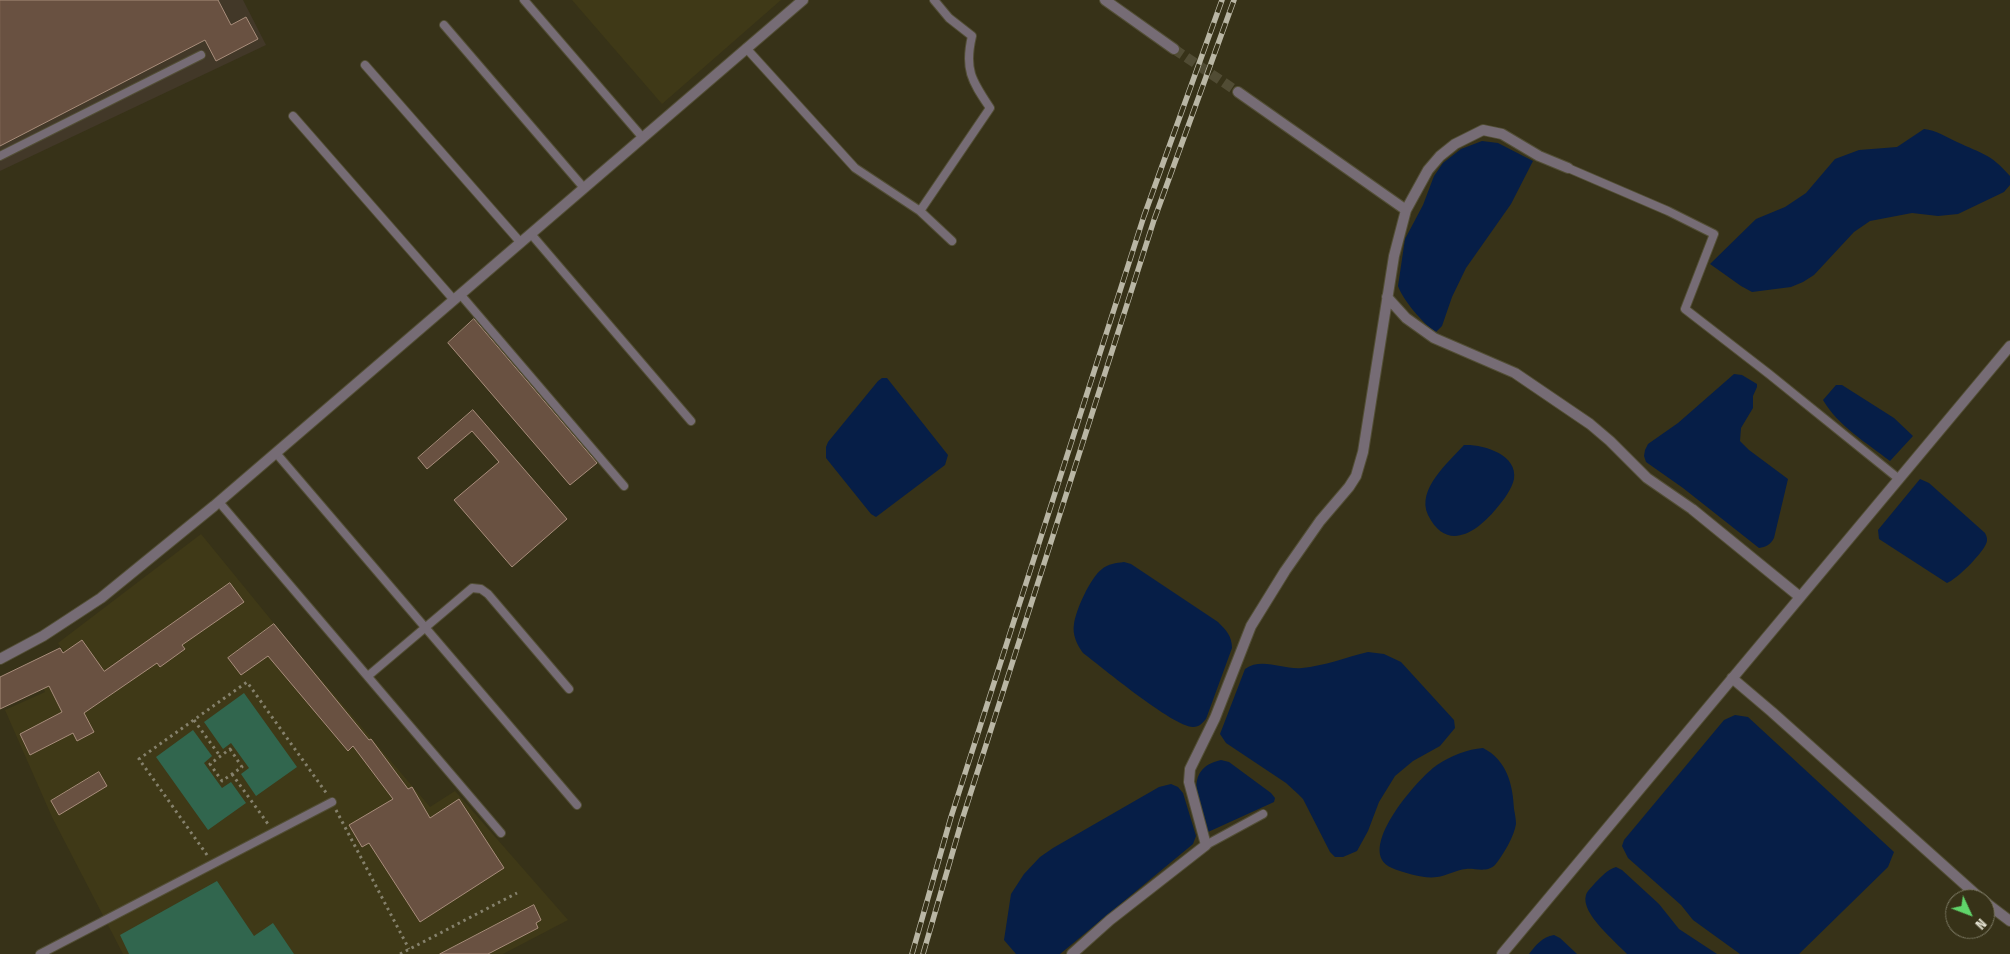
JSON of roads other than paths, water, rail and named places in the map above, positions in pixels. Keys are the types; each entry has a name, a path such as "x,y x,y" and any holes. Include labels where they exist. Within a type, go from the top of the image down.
{"street":[{"path":"0,659 44,636 101,598 219,502 803,0"},
{"path":"1105,0 1174,49"},
{"path":"1238,92 1406,210"},
{"path":"1072,954 1110,920 1206,845 1189,782 1190,770 1215,718 1251,626 1285,570 1320,521 1356,476 1363,452 1394,256 1406,210 1428,170 1440,156 1455,144 1484,130 1502,134 1539,156 1568,168"},
{"path":"1387,297 1406,318 1434,338 1515,373 1590,424 1610,440 1647,478 1692,509 1800,597"},
{"path":"1502,954 2010,346"},
{"path":"1732,678 1970,889"},
{"path":"1995,910 2010,921"}],"lane":[{"path":"524,0 643,138"},
{"path":"920,212 990,108 975,86 968,68 972,36 949,18 934,0"},
{"path":"444,25 584,188"},
{"path":"746,48 855,168 920,212 952,240"},
{"path":"0,156 201,55"},
{"path":"365,65 521,243"},
{"path":"293,116 457,297 624,486"},
{"path":"1568,168 1668,211 1714,234 1685,309 1899,479"},
{"path":"530,234 691,421"},
{"path":"276,453 577,805"},
{"path":"219,502 502,833"},
{"path":"368,676 472,588 481,589 488,594 569,689"},
{"path":"40,954 332,802"},
{"path":"1206,845 1263,814"}],"water":[{"path":"1924,129 1941,134 1991,158 2010,176 2010,185 2004,192 1958,214 1938,216 1912,213 1870,221 1854,232 1814,275 1791,287 1752,292 1710,264 1756,219 1785,207 1806,193 1835,159 1859,150 1897,147"},
{"path":"1482,141 1498,143 1533,161 1511,204 1466,268 1452,297 1442,326 1436,332 1414,311 1398,286 1405,239 1423,205 1434,176 1443,163 1461,149"},
{"path":"1734,374 1742,375 1757,384 1753,396 1753,408 1741,428 1740,441 1788,479 1774,538 1768,545 1759,548 1683,488 1646,462 1644,456 1648,444 1678,423"},
{"path":"882,378 887,378 948,455 945,465 876,517 871,514 826,458 826,447 828,442"},
{"path":"1836,385 1842,385 1894,418 1913,436 1890,461 1845,426 1829,409 1823,400"},
{"path":"1464,445 1480,446 1505,457 1514,470 1514,479 1507,495 1499,506 1480,525 1462,535 1453,536 1444,533 1436,527 1428,515 1425,505 1426,495 1436,477"},
{"path":"1920,479 1929,483 1985,533 1987,537 1986,544 1974,560 1957,577 1947,583 1879,539 1878,530"},
{"path":"1124,562 1131,564 1218,622 1230,637 1232,648 1206,719 1197,726 1193,727 1183,724 1154,707 1083,653 1077,643 1074,635 1075,618 1088,587 1097,573 1104,567"},
{"path":"1368,652 1384,654 1401,662 1454,720 1455,728 1440,746 1413,761 1395,776 1379,802 1368,831 1357,851 1343,857 1335,857 1330,852 1303,799 1286,783 1226,743 1220,734 1245,669 1258,664 1295,668 1310,667"},
{"path":"1735,715 1748,717 1894,852 1888,867 1799,954 1740,954 1693,920 1681,905 1628,858 1622,846 1624,840 1724,720"},
{"path":"1483,748 1498,759 1507,774 1512,791 1516,822 1508,846 1495,865 1488,869 1466,869 1440,876 1426,877 1402,872 1392,868 1382,860 1380,847 1384,832 1393,815 1416,784 1437,765 1448,759 1471,750"},
{"path":"1221,760 1229,762 1275,798 1274,802 1208,832 1198,800 1197,780 1201,771"},
{"path":"1171,784 1178,787 1183,793 1196,836 1193,844 1060,954 1016,954 1004,940 1011,894 1024,874 1040,857 1053,848 1159,787"},
{"path":"1616,867 1622,870 1659,904 1679,929 1717,954 1627,954 1600,927 1588,910 1586,902 1587,892 1605,874"},
{"path":"1554,935 1560,938 1577,954 1529,954 1543,940"}],"tunnel":[{"path":"1174,49 1238,92"}],"railway":[{"path":"912,954 951,817 1144,216 1222,0"},
{"path":"923,954 962,820 1154,220 1234,0"}]}
